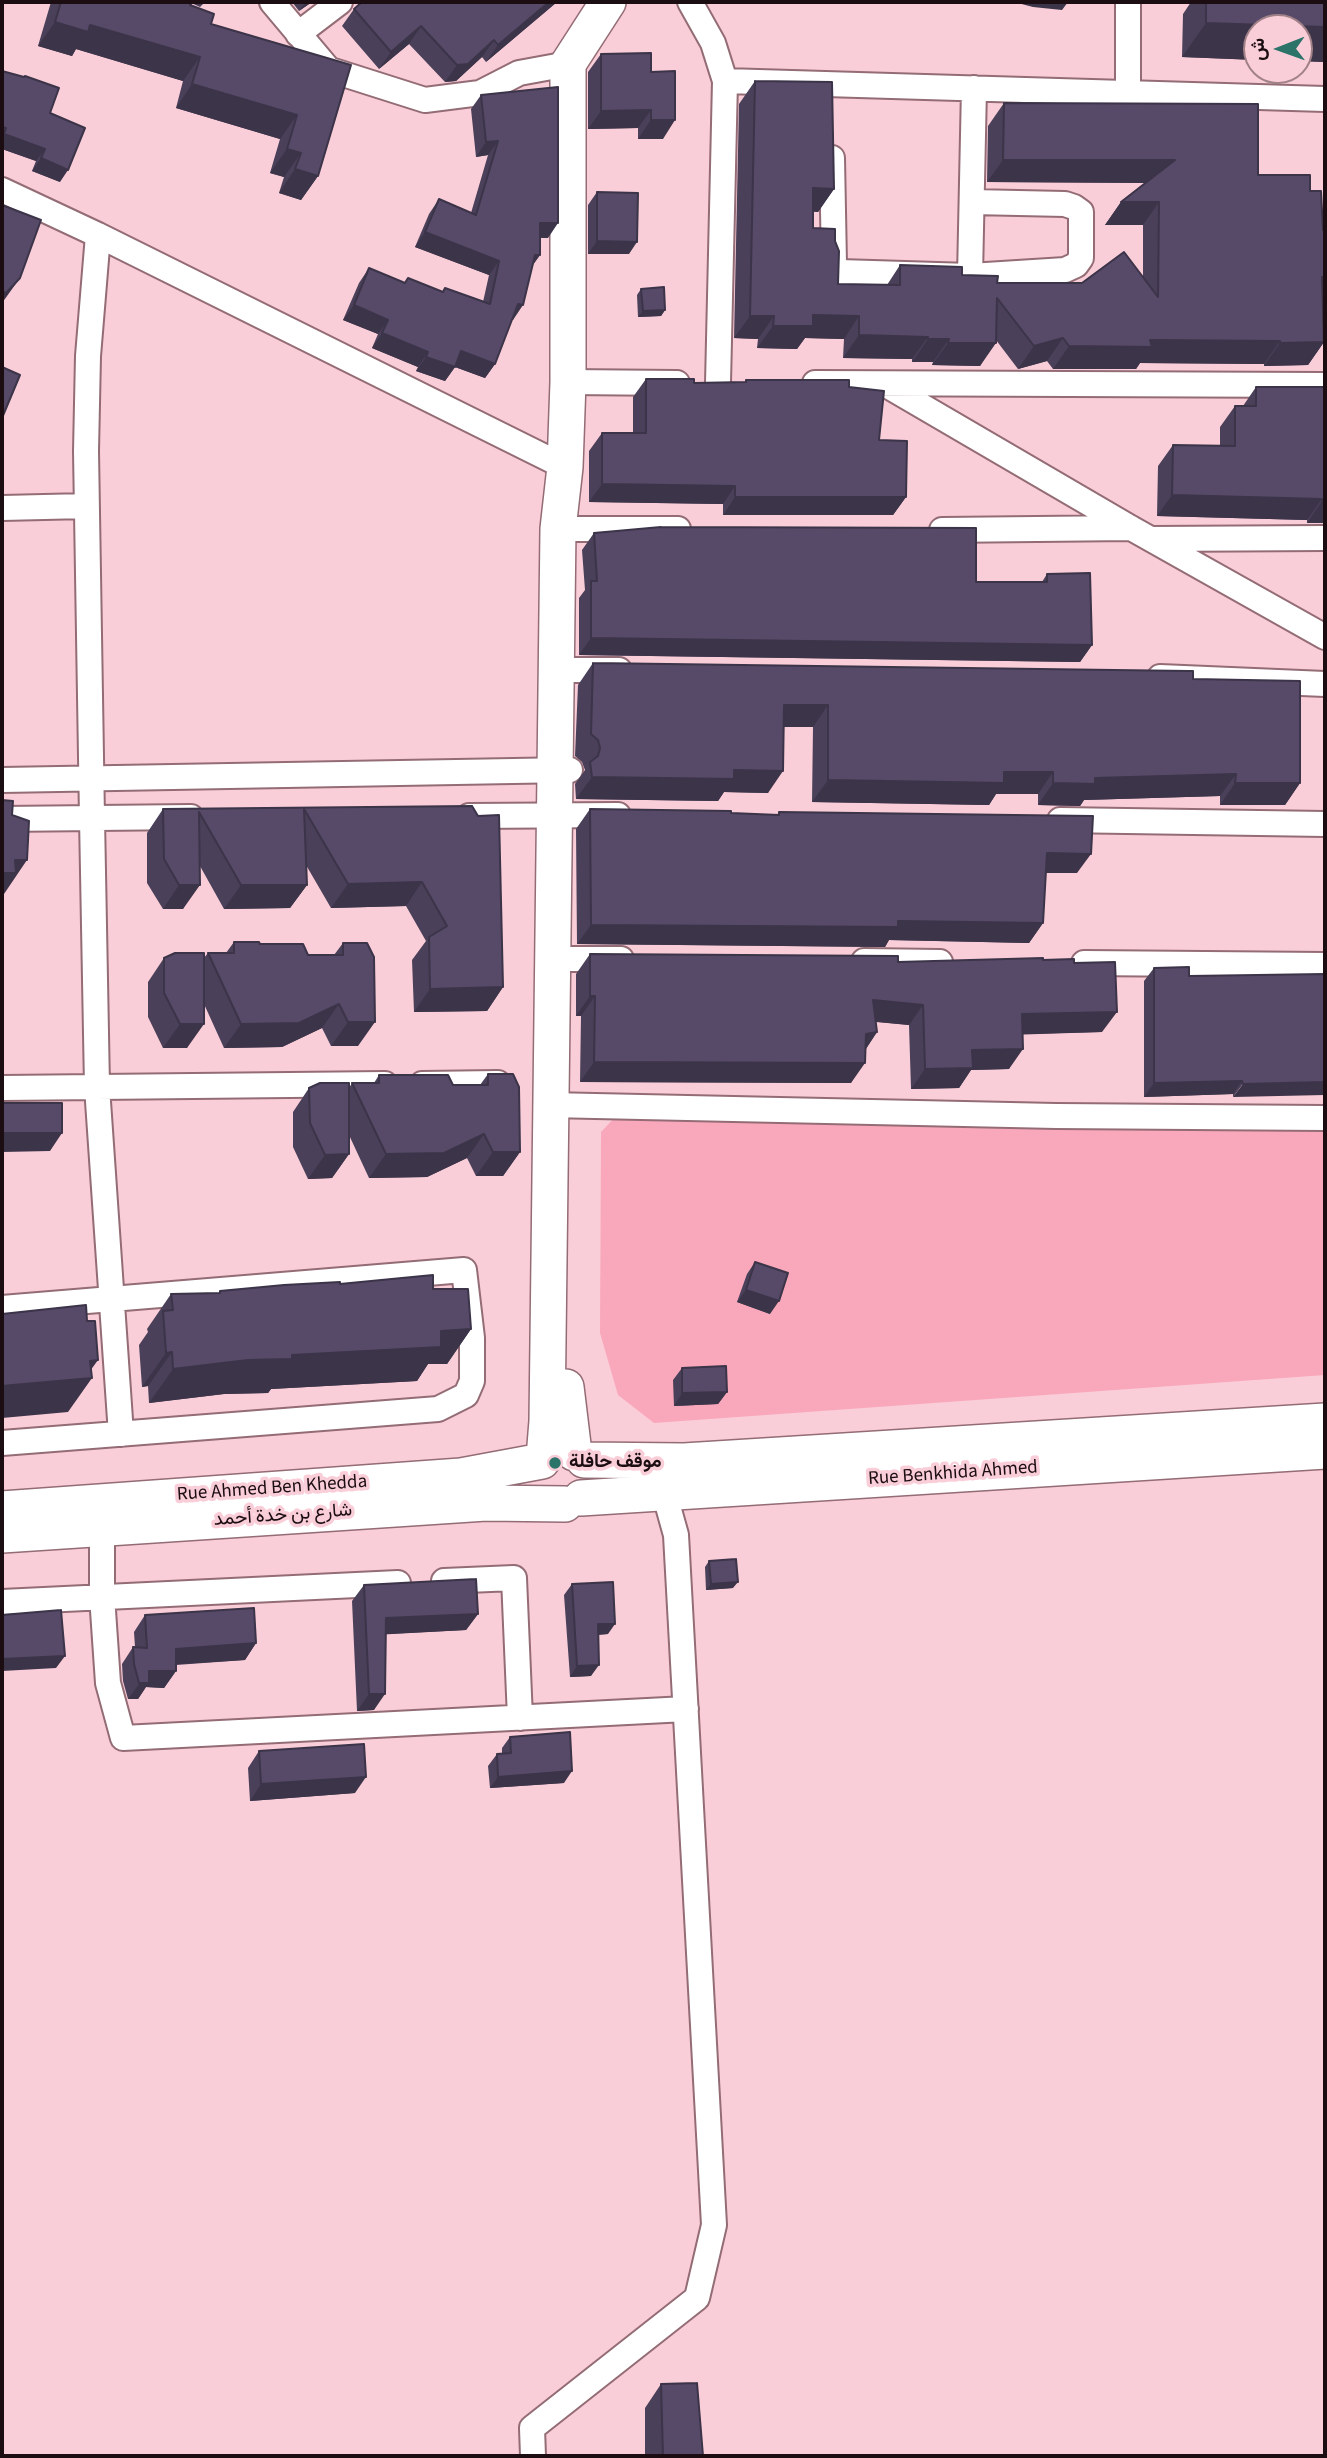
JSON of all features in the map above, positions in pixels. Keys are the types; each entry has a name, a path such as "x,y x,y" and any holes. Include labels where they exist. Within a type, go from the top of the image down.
{"main road":[{"path":"561,1458 590,1475 587,1491 573,1501 556,1504 542,1494 536,1478 561,1458 566,1378 559,1105 562,771 566,685 564,529 570,492 565,467 568,382 568,64 608,2"},
{"path":"559,1105 570,959 562,815"},
{"name":"Rue Ahmed Ben Khedda","path":"2,1509 461,1476 561,1458 684,1461 1325,1421"},
{"name":"Rue Benkhida Ahmed","path":"573,1501 664,1492 1325,1451"},
{"name":"شارع بن خدة أحمد","path":"2,1535 486,1503 573,1501"}],"street":[{"path":"272,2 330,71"},
{"path":"298,34 340,2"},
{"path":"690,2 713,43 725,81 718,383"},
{"path":"1128,2 1128,93"},
{"path":"281,52 330,71 425,100 480,93 519,73 568,64"},
{"path":"725,81 1325,99"},
{"path":"831,84 831,112"},
{"path":"970,276 974,89"},
{"path":"832,140 834,264 840,272 970,276 1065,270 1076,265 1080,258 1081,212 1074,206 972,202"},
{"path":"2,190 565,467"},
{"path":"97,235 88,356 86,506 97,1087 121,1434"},
{"path":"568,382 745,383"},
{"path":"787,383 1325,385"},
{"path":"883,383 1325,638"},
{"path":"2,508 86,506"},
{"path":"564,529 696,529"},
{"path":"916,530 1325,538"},
{"path":"566,685 640,670"},
{"path":"1133,677 1325,684"},
{"path":"2,780 562,771"},
{"path":"441,816 640,815"},
{"path":"2,819 218,817"},
{"path":"1030,819 1325,824"},
{"path":"570,959 640,959"},
{"path":"836,961 961,962"},
{"path":"1059,963 1325,965"},
{"path":"2,1088 498,1083"},
{"path":"559,1105 1056,1116 1325,1118"},
{"path":"2,1308 464,1270 472,1338 472,1381 466,1395 438,1409 2,1443"},
{"path":"533,2456 531,2428 697,2298 714,2225 676,1535 664,1492"},
{"path":"102,1529 102,1596 108,1683 123,1738 686,1709"},
{"path":"2,1602 514,1578 520,1718"}],"shaded area":[{"path":"617,1115 1325,1119 1325,1375 654,1423 618,1395 600,1333 601,1132"}],"building":[{"path":"61,2 187,2 214,14 211,24 351,65 318,176 295,169 301,153 287,149 297,115 192,84 200,57 90,25 88,32 55,22"},
{"path":"362,2 549,2 498,45 494,40 468,64 457,65 421,26 391,52 354,9"},
{"path":"1206,2 1325,2 1325,27 1313,27 1313,14 1243,14 1243,24 1206,23"},
{"path":"651,53 651,72 675,71 675,120 651,120 651,110 601,111 601,54"},
{"path":"2,71 59,88 50,113 85,128 68,170 41,158 45,149 4,134 6,128 2,127"},
{"path":"755,81 832,82 834,189 813,188 813,228 835,229 835,241 839,251 838,284 900,285 900,265 962,267 962,275 998,276 997,283 1082,283 1124,252 1158,297 1159,202 1121,202 1175,160 1003,160 1004,103 1258,104 1258,175 1310,175 1310,191 1321,191 1325,230 1325,277 1322,277 1324,342 1150,340 1152,347 1069,346 1063,338 1034,346 997,298 996,343 948,343 949,339 928,337 859,335 859,316 813,315 813,326 773,326 774,316 750,316"},
{"path":"558,87 558,223 540,223 540,255 535,255 523,305 518,304 495,364 461,351 455,367 426,357 428,352 382,333 388,320 354,305 369,268 405,283 408,278 443,292 445,288 490,304 499,261 425,232 439,199 476,215 498,141 486,142 481,95"},
{"path":"597,192 638,193 637,242 597,241"},
{"path":"2,205 41,220 20,278 6,293 2,291"},
{"path":"664,287 665,310 643,311 641,289"},
{"path":"2,367 20,375 2,418"},
{"path":"646,379 694,379 694,383 849,380 849,387 884,391 879,440 907,441 906,497 735,497 735,486 602,484 602,433 646,433"},
{"path":"1256,387 1325,387 1325,501 1172,495 1173,445 1235,446 1235,406 1256,406"},
{"path":"661,527 976,528 976,582 1047,582 1047,574 1090,573 1092,645 591,638 591,581 597,581 594,533"},
{"path":"593,663 1193,671 1193,679 1300,681 1300,783 1235,783 1236,774 1095,778 1095,784 1053,783 1053,772 1004,772 1004,783 828,780 828,705 784,705 783,771 734,770 734,779 592,777 590,762 598,756 600,748 598,740 591,734"},
{"path":"2,800 13,801 12,815 29,821 27,860 15,860 16,873 2,873"},
{"path":"472,806 478,816 499,815 503,987 430,989 429,937 447,926 422,882 348,884 304,809 307,885 241,885 199,812 200,885 179,885 164,859 163,809"},
{"path":"590,809 731,811 779,815 779,812 1093,816 1091,854 1047,853 1043,923 898,921 898,927 591,925"},
{"path":"234,942 303,944 308,955 343,955 343,943 367,943 374,957 375,1022 348,1022 339,1004 299,1023 241,1024 208,953 234,953"},
{"path":"175,953 204,953 204,1024 180,1024 164,993 164,958"},
{"path":"590,954 898,956 898,962 1043,958 1074,959 1074,963 1115,962 1117,1012 1022,1014 1023,1049 972,1050 973,1068 925,1069 923,1005 873,1000 877,1032 866,1034 865,1063 594,1062 595,996 590,996"},
{"path":"1189,967 1189,976 1325,974 1325,1082 1154,1083 1154,968"},
{"path":"488,1074 513,1074 519,1087 520,1152 493,1152 484,1134 444,1153 386,1154 352,1083 379,1083 379,1075 448,1075 453,1085 488,1085"},
{"path":"320,1083 349,1083 349,1154 325,1155 310,1123 309,1088"},
{"path":"2,1103 62,1103 62,1133 2,1133"},
{"path":"755,1262 788,1273 779,1301 746,1290"},
{"path":"433,1275 433,1289 468,1289 471,1329 441,1331 441,1347 292,1355 292,1359 248,1360 173,1369 172,1352 166,1353 163,1311 173,1310 171,1294 220,1293 284,1285 340,1284"},
{"path":"86,1305 87,1321 95,1321 98,1360 90,1361 92,1378 2,1386 2,1314"},
{"path":"726,1366 727,1392 682,1393 682,1368"},
{"path":"736,1559 738,1582 711,1584 709,1561"},
{"path":"476,1579 478,1614 386,1618 385,1694 369,1694 364,1585"},
{"path":"613,1582 615,1624 598,1624 599,1665 577,1666 572,1584"},
{"path":"254,1608 256,1643 176,1649 176,1671 149,1671 149,1683 139,1683 133,1647 147,1648 145,1615"},
{"path":"61,1610 65,1656 2,1659 2,1615"},
{"path":"570,1732 572,1771 498,1777 497,1754 511,1753 510,1737"},
{"path":"364,1744 366,1777 261,1784 259,1751"},
{"path":"697,2383 703,2456 663,2456 661,2384"}],"place":[{"name":"موقف حافلة","path":"555,1463"}]}
